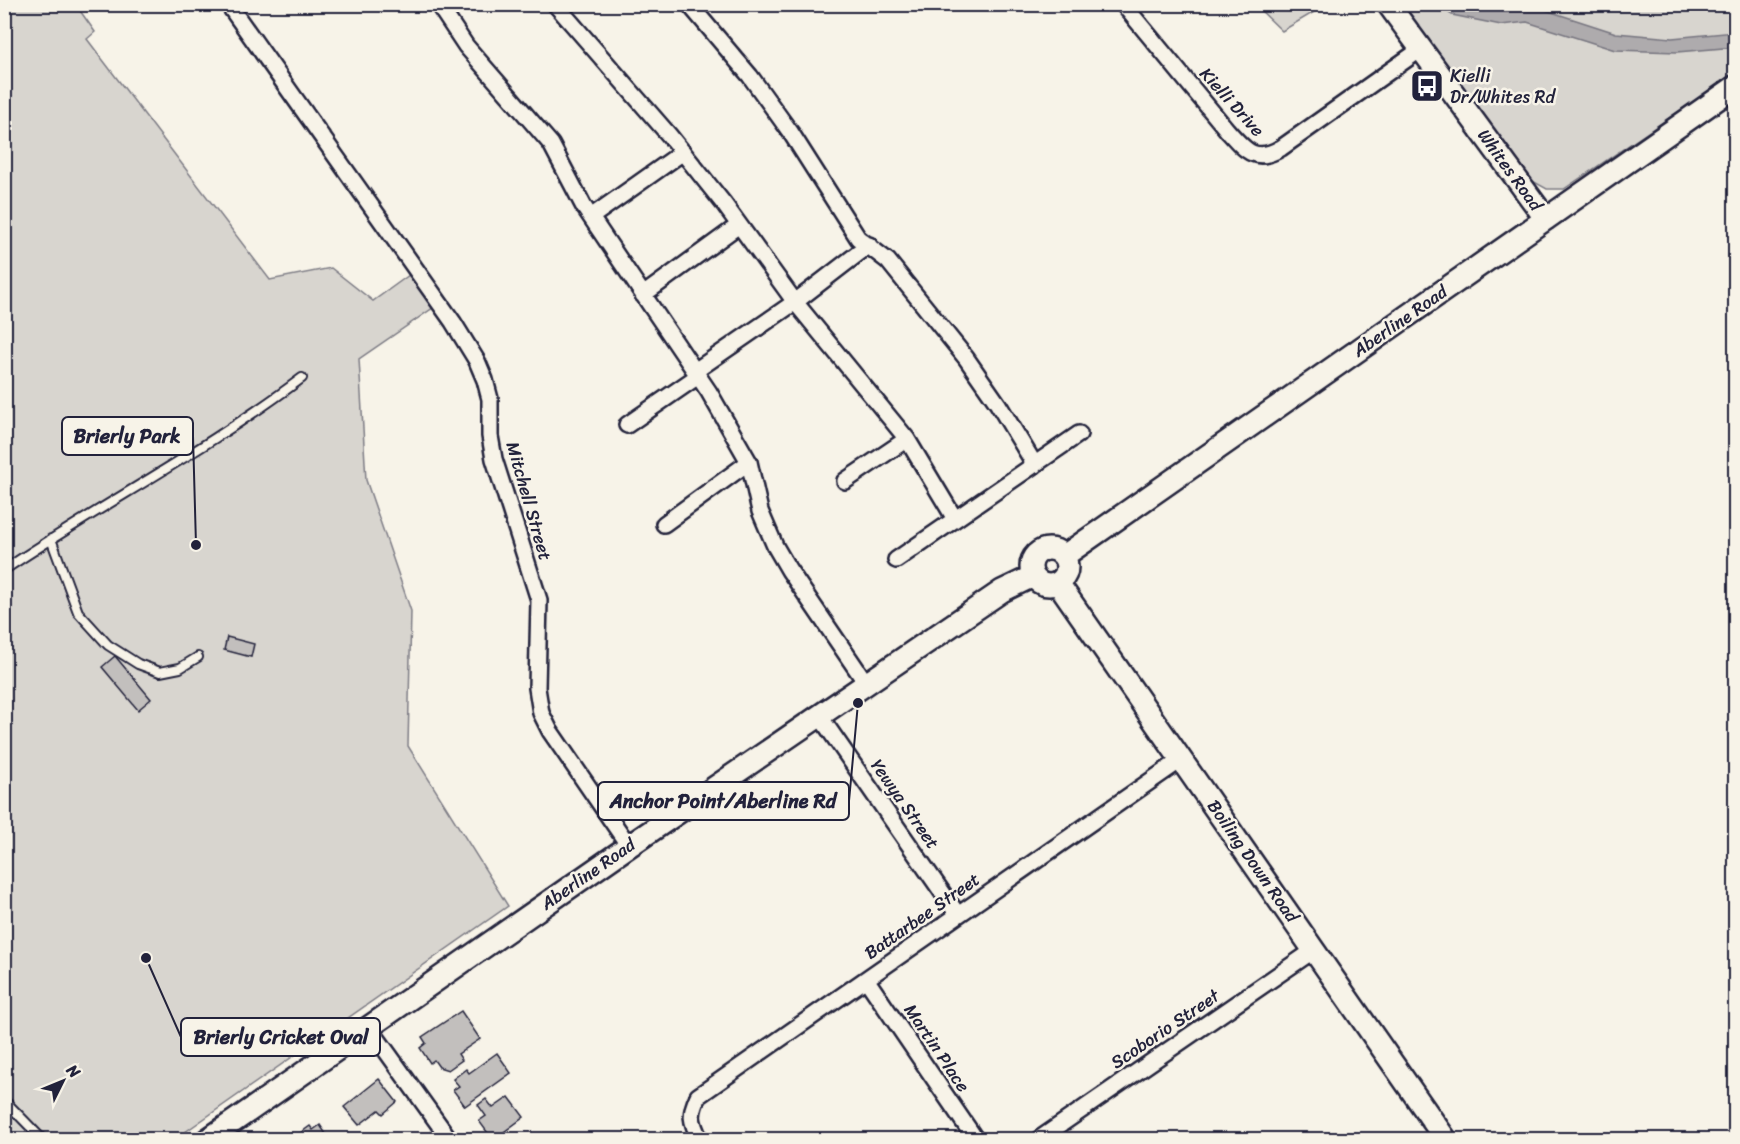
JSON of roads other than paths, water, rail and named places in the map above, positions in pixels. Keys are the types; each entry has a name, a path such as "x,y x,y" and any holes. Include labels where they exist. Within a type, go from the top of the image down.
{"street":[{"name":"Mitchell Street","path":"228,4 453,322 477,361 490,399 490,436 494,459 538,600 537,688 542,713 550,731 629,846"},
{"path":"438,4 466,46 551,144 591,217 696,373 749,462 760,511 775,546 866,683"},
{"path":"555,4 683,152 795,302 907,439 955,519"},
{"path":"689,4 750,76 791,133 850,228 858,238 888,261 966,358 998,404 1035,465"},
{"name":"Kielli Drive","path":"1123,4 1227,130 1241,146 1253,154 1269,155 1281,148 1421,49"},
{"name":"Whites Road","path":"1388,4 1546,219"},
{"name":"Aberline Road","path":"1064,556 1736,86"},
{"path":"591,217 683,152"},
{"path":"643,295 739,225"},
{"path":"627,425 795,302 868,245"},
{"path":"896,560 1079,434"},
{"path":"845,481 907,439"},
{"path":"663,524 749,462"},
{"path":"1048,549 1060,552 1064,556 1066,574 1059,583 1041,584 1033,576 1031,564 1037,553 1048,549"},
{"name":"Aberline Road","path":"207,1140 819,715 1002,591 1033,576"},
{"name":"Boiling Down Road","path":"1059,583 1445,1139"},
{"name":"Yewya Street","path":"819,715 958,915"},
{"name":"Battarbee Street","path":"700,1140 693,1124 691,1111 698,1096 1182,759"},
{"name":"Scoborio Street","path":"1038,1140 1314,950"},
{"name":"Martin Place","path":"866,979 976,1140"},
{"path":"369,1027 450,1140"}],"lane":[{"path":"4,570 260,409 302,378"},
{"path":"51,539 78,612 108,645 138,664 160,672 180,668 198,657"},
{"path":"4,1100 44,1140"}],"place":[{"name":"Kielli Dr/Whites Rd","path":"1427,86"},
{"name":"Brierly Park","path":"196,545"},
{"name":"Anchor Point/Aberline Rd","path":"858,703"},
{"name":"Brierly Cricket Oval","path":"146,958"}]}
